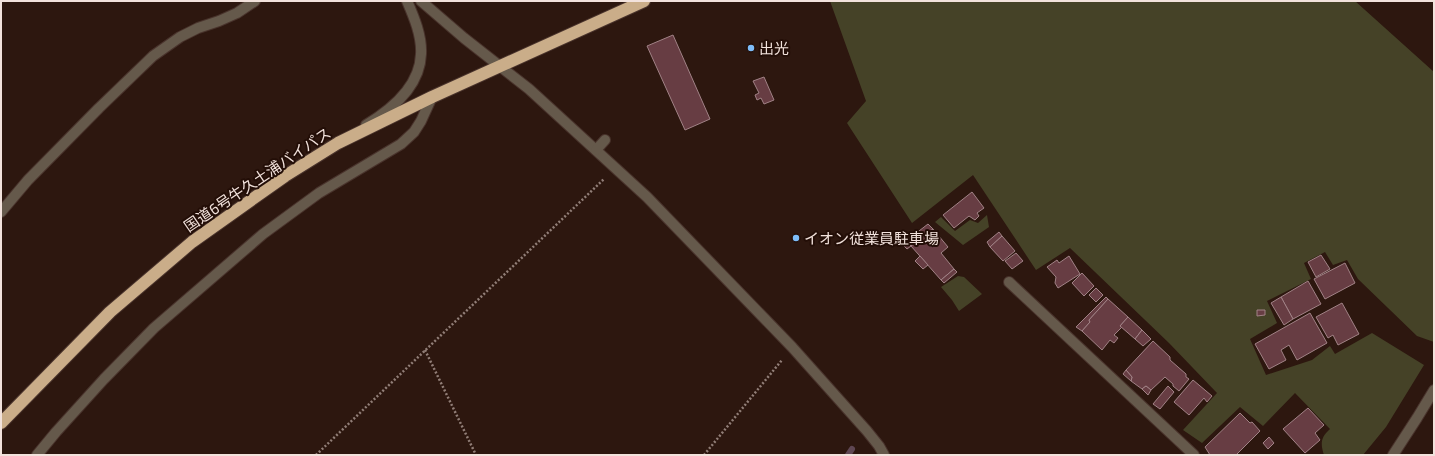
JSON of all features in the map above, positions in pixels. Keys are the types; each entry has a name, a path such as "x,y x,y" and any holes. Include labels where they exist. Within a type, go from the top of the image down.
{"highway":[{"name":"国道6号牛久土浦バイパス","path":"1,423 110,312 192,242 285,176 338,144 432,97 644,1"}],"street":[{"path":"1,212 28,180 98,108 153,56 180,37 198,28 237,13 255,1"},
{"path":"338,144 390,108 413,82 421,56 421,47 413,16 407,1"},
{"path":"420,1 529,89 647,197 792,347 867,431 884,455"},
{"path":"37,455 104,379 154,328 263,234 319,193 401,144 414,132 432,97"},
{"path":"596,150 605,140"},
{"path":"1009,282 1194,455"},
{"path":"1393,455 1434,390"}],"path":[{"path":"316,455 616,168"},
{"path":"704,455 792,347"},
{"path":"425,350 476,455"}],"shaded area":[{"path":"830,1 1355,1 1434,72 1434,342 1417,336 1358,279 1347,260 1333,265 1325,252 1304,263 1311,279 1267,301 1277,323 1250,339 1266,375 1312,360 1330,346 1335,354 1372,333 1424,365 1386,427 1363,455 1324,455 1322,440 1330,429 1295,393 1263,426 1240,407 1202,443 1183,430 1217,393 1169,343 1070,248 1036,270 973,175 912,223 847,123 866,101"},
{"path":"987,215 989,227 963,245 935,222 941,217 955,231 970,220 978,223"},
{"path":"958,276 964,277 982,294 959,311 941,287"}],"building":[{"path":"673,35 710,119 685,130 647,46"},
{"path":"764,77 774,100 764,104 761,98 757,100 755,95 759,93 753,81"},
{"path":"972,192 984,208 977,213 979,216 975,220 969,216 954,228 943,215"},
{"path":"928,224 933,229 911,246 906,241"},
{"path":"933,229 948,247 941,253 954,269 941,280 911,246"},
{"path":"999,232 1002,236 990,247 987,242"},
{"path":"1002,236 1015,251 1003,261 990,247"},
{"path":"906,241 911,246 907,249 902,244"},
{"path":"1016,253 1023,261 1012,269 1005,261"},
{"path":"1321,255 1330,269 1316,277 1308,262"},
{"path":"920,256 928,265 923,269 915,261"},
{"path":"1069,256 1080,274 1058,288 1055,283 1056,277 1047,267 1057,260 1059,263"},
{"path":"1345,263 1355,283 1325,299 1314,279"},
{"path":"954,269 957,272 944,283 941,280"},
{"path":"1082,273 1094,286 1084,296 1072,283"},
{"path":"1308,281 1321,304 1293,319 1281,297"},
{"path":"1096,288 1103,295 1096,302 1089,295"},
{"path":"1106,297 1108,299 1089,320 1090,322 1082,331 1076,327"},
{"path":"1281,297 1293,319 1284,325 1271,303"},
{"path":"1108,299 1128,317 1120,326 1122,327 1114,335 1118,338 1114,343 1110,340 1102,350 1082,331 1090,322 1089,320"},
{"path":"1342,303 1359,334 1338,345 1333,335 1328,338 1316,317"},
{"path":"1257,310 1265,310 1265,315 1257,316"},
{"path":"1310,313 1327,343 1297,360 1289,345 1281,350 1286,360 1269,369 1255,344"},
{"path":"1128,317 1142,330 1135,339 1120,326"},
{"path":"1142,330 1151,339 1143,346 1135,339"},
{"path":"1153,341 1170,357 1170,360 1186,374 1186,377 1189,379 1179,391 1165,377 1151,390 1146,386 1142,389 1131,381 1132,377 1126,370"},
{"path":"1126,370 1132,377 1131,381 1123,374"},
{"path":"1193,380 1212,396 1207,402 1204,398 1189,415 1174,402"},
{"path":"1146,386 1151,390 1148,395 1142,389"},
{"path":"1168,386 1174,392 1160,409 1153,404"},
{"path":"1308,408 1324,425 1315,433 1320,440 1305,453 1283,429"},
{"path":"1240,413 1250,423 1252,422 1260,431 1236,455 1210,455 1205,447"},
{"path":"1269,437 1274,443 1268,449 1263,443"}],"waterway":[{"path":"848,455 852,449"}],"place":[{"name":"出光","path":"751,48"},
{"name":"イオン従業員駐車場","path":"796,238"}]}
